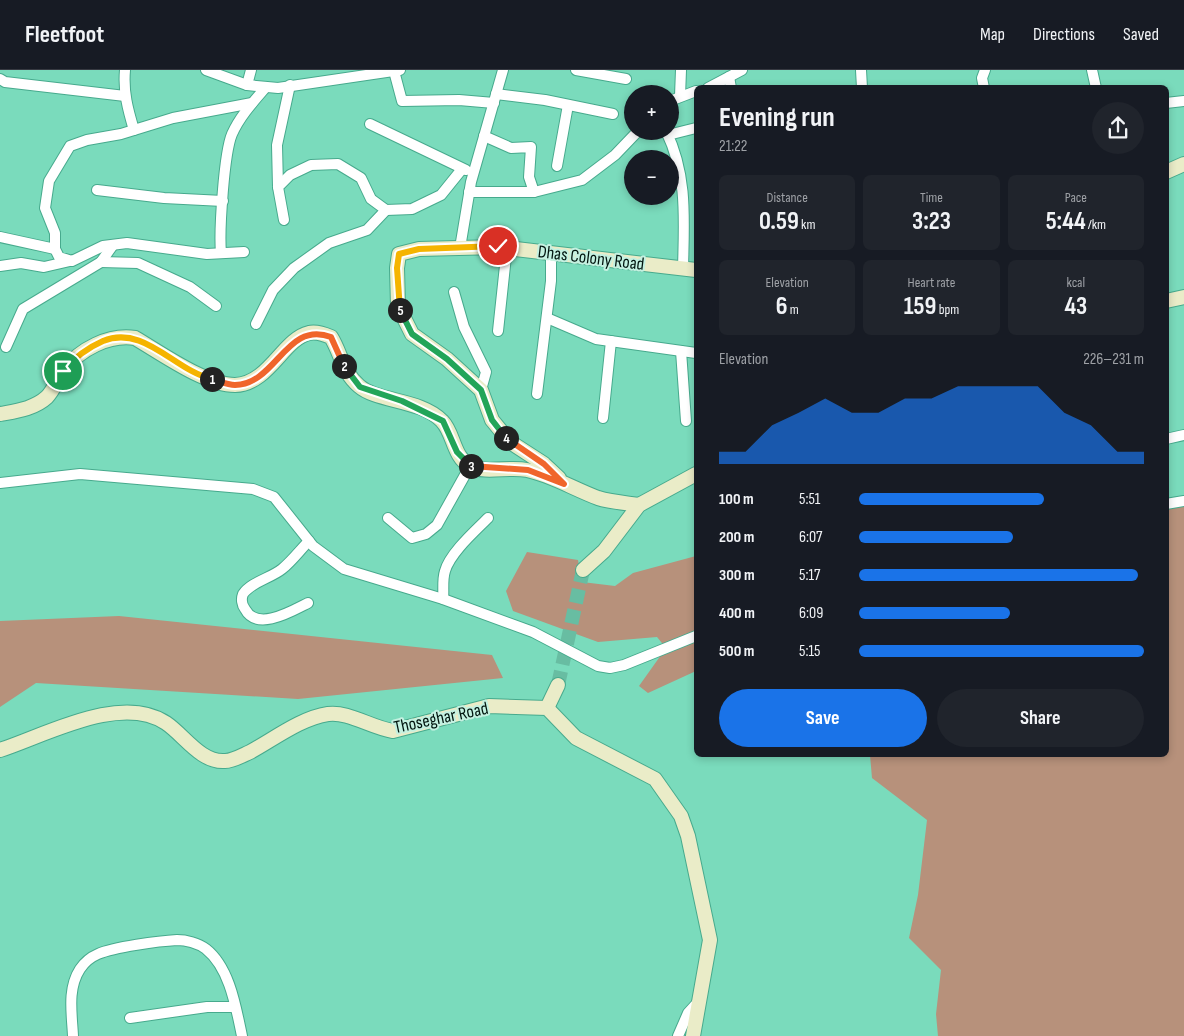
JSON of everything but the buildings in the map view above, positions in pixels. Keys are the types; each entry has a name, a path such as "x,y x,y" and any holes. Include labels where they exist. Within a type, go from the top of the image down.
{"main road":[{"path":"1169,171 1184,164"},
{"name":"Dhas Colony Road","path":"564,484 544,464 510,442 492,420 481,390 447,359 412,334 398,306 397,268 399,254 419,249 507,248 690,270"},
{"path":"1169,300 1184,297"},
{"path":"0,414 38,404 49,396 63,371 74,359 110,338 125,336 135,338 208,378 235,385 252,380 263,373 297,339 309,333 320,333 331,337 346,372 360,387 402,401 443,421 457,452 470,466 484,469 509,468 528,470 599,498 639,505"},
{"path":"583,570 604,551 639,505 694,475"},
{"path":"558,685 547,708 576,738 654,779 681,816 688,836 710,940 693,1036"},
{"name":"Thoseghar Road","path":"0,750 89,719 122,711 148,715 165,722 204,755 225,761 242,756 313,717 330,714 354,719 377,729 393,731 488,706 547,708"}],"street":[{"path":"125,70 125,96 134,130"},
{"path":"206,70 247,85 278,88 397,70 402,102 495,98 568,105 613,114"},
{"path":"247,85 251,70"},
{"path":"460,248 469,192 503,70"},
{"path":"576,70 626,80"},
{"path":"678,85 681,70"},
{"path":"730,82 742,70"},
{"path":"861,70 862,85"},
{"path":"983,85 982,78 985,70"},
{"path":"1092,70 1095,85"},
{"path":"0,79 5,82 125,96"},
{"path":"284,220 278,187 276,145 290,85"},
{"path":"221,253 219,234 232,135 252,103 266,86"},
{"path":"679,97 694,92"},
{"path":"1169,103 1184,101"},
{"path":"72,261 59,257 55,249 55,233 45,208 49,181 70,146 173,118 252,103"},
{"path":"557,166 568,105"},
{"path":"370,124 474,173"},
{"path":"679,131 694,128"},
{"path":"484,136 511,148 531,147 529,177 534,192"},
{"path":"469,192 534,192 582,180 615,155 629,140"},
{"path":"671,140 677,152 690,270"},
{"path":"278,187 290,175 311,165 338,164 361,178 371,198 386,210 412,209 441,195 462,169"},
{"path":"97,190 164,198 223,201"},
{"path":"256,324 273,290 294,268 328,243 367,230 386,210"},
{"path":"0,237 55,249"},
{"path":"0,266 21,263 44,267 72,261 103,246 126,243 189,252 244,252"},
{"path":"6,347 23,309 101,262 113,245"},
{"path":"498,331 507,248"},
{"path":"537,394 547,318 551,253"},
{"path":"101,262 138,263 190,287 216,306"},
{"path":"454,292 464,327 486,372 481,390"},
{"path":"547,318 596,339 694,353"},
{"path":"603,418 611,341"},
{"path":"681,350 686,421"},
{"path":"1169,438 1184,436"},
{"path":"388,518 412,538 426,534 437,525 470,466"},
{"path":"0,483 80,474 253,488 274,497 309,541 344,569 443,599 533,632 598,666 610,668 624,665 694,637"},
{"path":"1169,504 1184,501"},
{"path":"443,599 444,577 447,565 464,542 488,518"},
{"path":"308,603 285,615 268,619 256,618 247,613 242,600 243,595 251,587 282,569 309,541"},
{"path":"73,1036 70,999 73,984 80,969 88,960 97,954 109,950 178,940 192,942 206,949 218,962 225,974 242,1036"},
{"path":"678,1036 688,1013 700,1000"},
{"path":"130,1018 207,1007 235,1007"}],"shaded area":[{"path":"1169,505 1184,505 1184,1036 938,1036 936,1014 941,970 909,938 918,895 927,820 872,778 870,757 1169,757"},
{"path":"527,552 578,560 582,582 615,586 633,573 694,557 694,672 648,693 639,686 666,648 657,637 598,642 513,611 506,591"},
{"path":"119,616 492,655 503,678 298,699 36,683 0,707 0,621"}],"tunnel":[{"path":"558,685 583,570"}],"route":[{"path":"63,371 74,359 95,345 110,338 125,336 135,338 186,368 208,378 235,385 252,380 263,373 297,339 309,333 320,333 331,337 336,344 346,372 360,387 424,410 443,421 457,452 470,466 484,469 509,468 528,470 564,484 544,464 510,442 492,420 481,390 447,359 412,334 398,306 397,268 399,254 419,249 498,246"}]}
